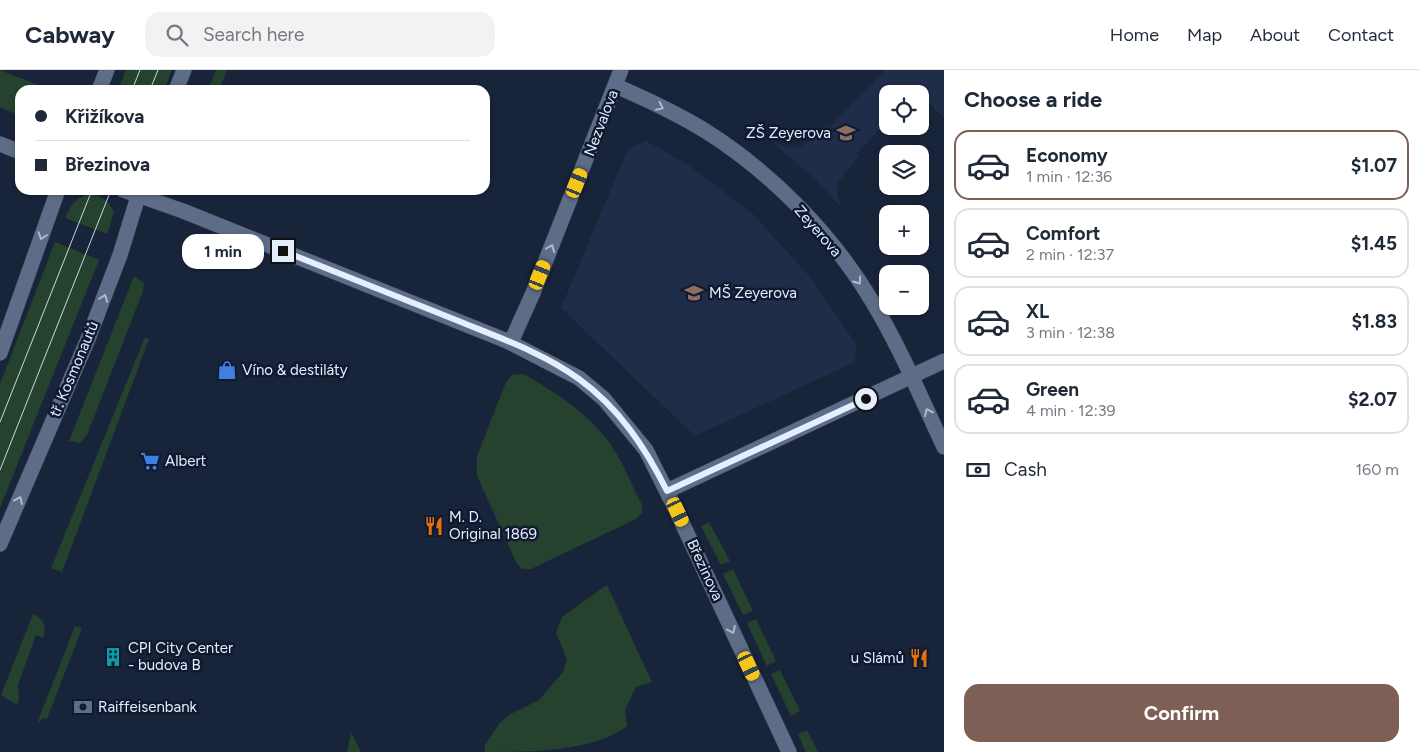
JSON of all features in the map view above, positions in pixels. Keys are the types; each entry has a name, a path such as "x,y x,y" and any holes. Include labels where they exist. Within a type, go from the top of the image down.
{"street":[{"path":"101,85 107,70"},
{"path":"178,85 184,70"},
{"name":"Nezvalova","path":"511,342 533,293 621,70"},
{"name":"Zeyerova","path":"616,86 702,129 731,148 788,198 832,245 867,294 892,336 944,447"},
{"path":"0,144 15,150"},
{"path":"0,353 56,195"},
{"name":"tř. Kosmonautů","path":"0,544 88,340 120,256 138,195"},
{"name":"Březinova","path":"144,195 511,342 579,378 604,399 646,450 789,752"},
{"path":"667,491 944,361"}],"shaded area":[{"name":"ZŠ Zeyerova","path":"885,70 944,70 944,118 929,104 929,85 879,85 879,130 857,153 859,156 838,182 837,197 843,209 813,177 772,142 790,148 799,147 811,140 826,124 829,127"},
{"name":"MŠ Zeyerova","path":"646,141 690,166 753,214 810,277 856,344 855,362 695,436 561,308 628,149"}],"green space":[{"path":"0,70 38,85 15,85 15,114 0,107"},
{"path":"126,70 172,70 166,85 120,85"},
{"path":"216,70 227,70 221,85 210,85"},
{"path":"88,195 99,196 110,205 114,212 107,234 65,218 74,202"},
{"path":"55,242 99,260 0,508 0,384"},
{"path":"134,276 144,283 143,291 87,435 80,443 69,441"},
{"path":"145,337 149,339 62,572 51,568"},
{"path":"523,374 562,398 598,429 620,459 642,505 642,513 636,519 531,569 522,569 516,562 477,476 477,456 506,382 512,375"},
{"path":"709,522 730,561 721,565 701,526"},
{"path":"733,569 753,611 743,615 723,574"},
{"path":"607,585 652,682 636,687 625,710 627,726 613,735 579,746 541,751 485,752 485,745 499,724 509,715 539,700 563,672 567,659 556,633 562,617"},
{"path":"33,614 44,624 44,634 43,638 36,635 18,685 19,699 17,705 1,695"},
{"path":"756,619 776,661 767,666 747,623"},
{"path":"75,626 82,628 47,719 42,718 40,722 38,721"},
{"path":"780,670 800,711 791,716 771,674"},
{"path":"807,730 818,752 806,752 798,734"},
{"path":"351,732 361,752 347,752"}],"tram line":[{"path":"134,85 140,70"},
{"path":"152,85 158,70"},
{"path":"0,422 90,195"},
{"path":"0,470 109,195"}],"place":[{"name":"ZŠ Zeyerova","path":"846,133"},
{"name":"MŠ Zeyerova","path":"694,293"},
{"name":"Víno & destiláty","path":"227,370"},
{"name":"Albert","path":"150,461"},
{"name":"M. D. Original 1869","path":"434,526"},
{"name":"CPI City Center - budova B","path":"113,657"},
{"name":"u Slámů","path":"919,658"},
{"name":"Raiffeisenbank","path":"83,707"}],"route":[{"path":"283,251 507,341 579,378 604,399 626,424 646,450 667,491 866,399"}]}
